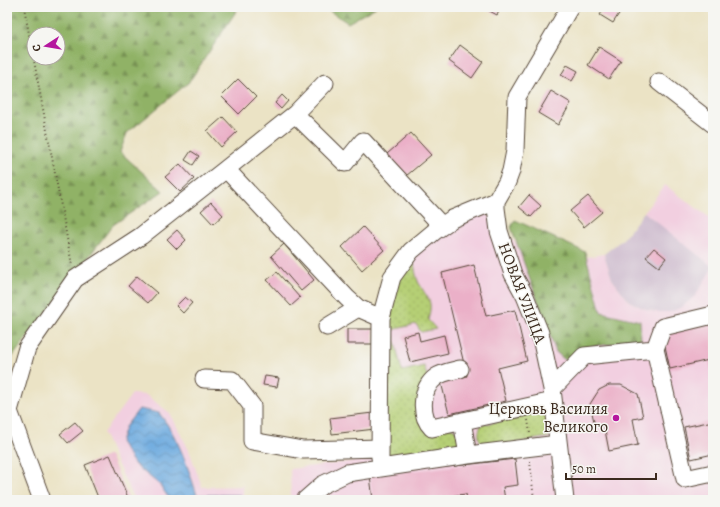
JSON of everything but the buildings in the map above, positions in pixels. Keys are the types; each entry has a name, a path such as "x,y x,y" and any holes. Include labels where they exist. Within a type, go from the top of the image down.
{"street":[{"path":"204,380 232,380 252,406 252,441 303,450 380,453 382,318 392,277 401,264 421,242 442,226 452,219 496,200 507,182 511,171 514,151 517,97 570,7"},
{"path":"658,82 713,124"},
{"path":"42,500 8,408 27,348 75,280 141,236 295,114 325,83"},
{"path":"295,114 345,164 363,141 442,226"},
{"path":"226,169 358,308 382,318"},
{"name":"НОВАЯ УЛИЦА","path":"496,200 497,220 504,248 513,274 525,296 540,333 552,395 566,500"},
{"path":"327,327 358,308"},
{"path":"713,315 663,327 655,349 685,479 713,473"},
{"path":"460,369 437,376 430,382 423,400 427,423 432,428 462,421 552,395 584,356 655,349"},
{"path":"462,421 468,455"},
{"path":"305,500 327,482 348,474 468,455 558,444"}],"path":[{"path":"24,7 75,280"}],"shaded area":[{"path":"665,185 713,220 713,500 291,500 290,469 380,458 390,307 421,246 483,209 538,266 604,254 612,279 629,301 643,308 656,312 712,268 644,212"},
{"path":"644,212 713,267 695,296 682,307 670,312 656,312 643,308 629,301 612,279 604,254 623,239"},
{"path":"132,394 146,395 170,413 189,450 202,487 243,486 243,500 134,500 103,433"}],"green space":[{"path":"7,7 239,7 189,82 127,133 120,152 163,191 113,225 7,364"},
{"path":"323,7 376,7 348,23"},
{"path":"515,220 585,252 601,312 640,321 641,341 593,346 565,360 556,352 511,227"},
{"path":"413,257 418,282 430,304 428,320 436,329 421,332 416,324 392,330 402,371 424,366 427,376 421,418 455,429 460,438 458,449 391,459 385,454 385,337 397,279"},
{"path":"547,411 552,432 549,437 484,448 480,443 479,431 481,425"}],"water":[{"path":"139,409 159,413 166,422 182,452 197,495 240,495 241,500 170,500 160,485 135,465 120,442 125,427"}],"place":[{"name":"Церковь Василия Великого","path":"616,418"}]}
